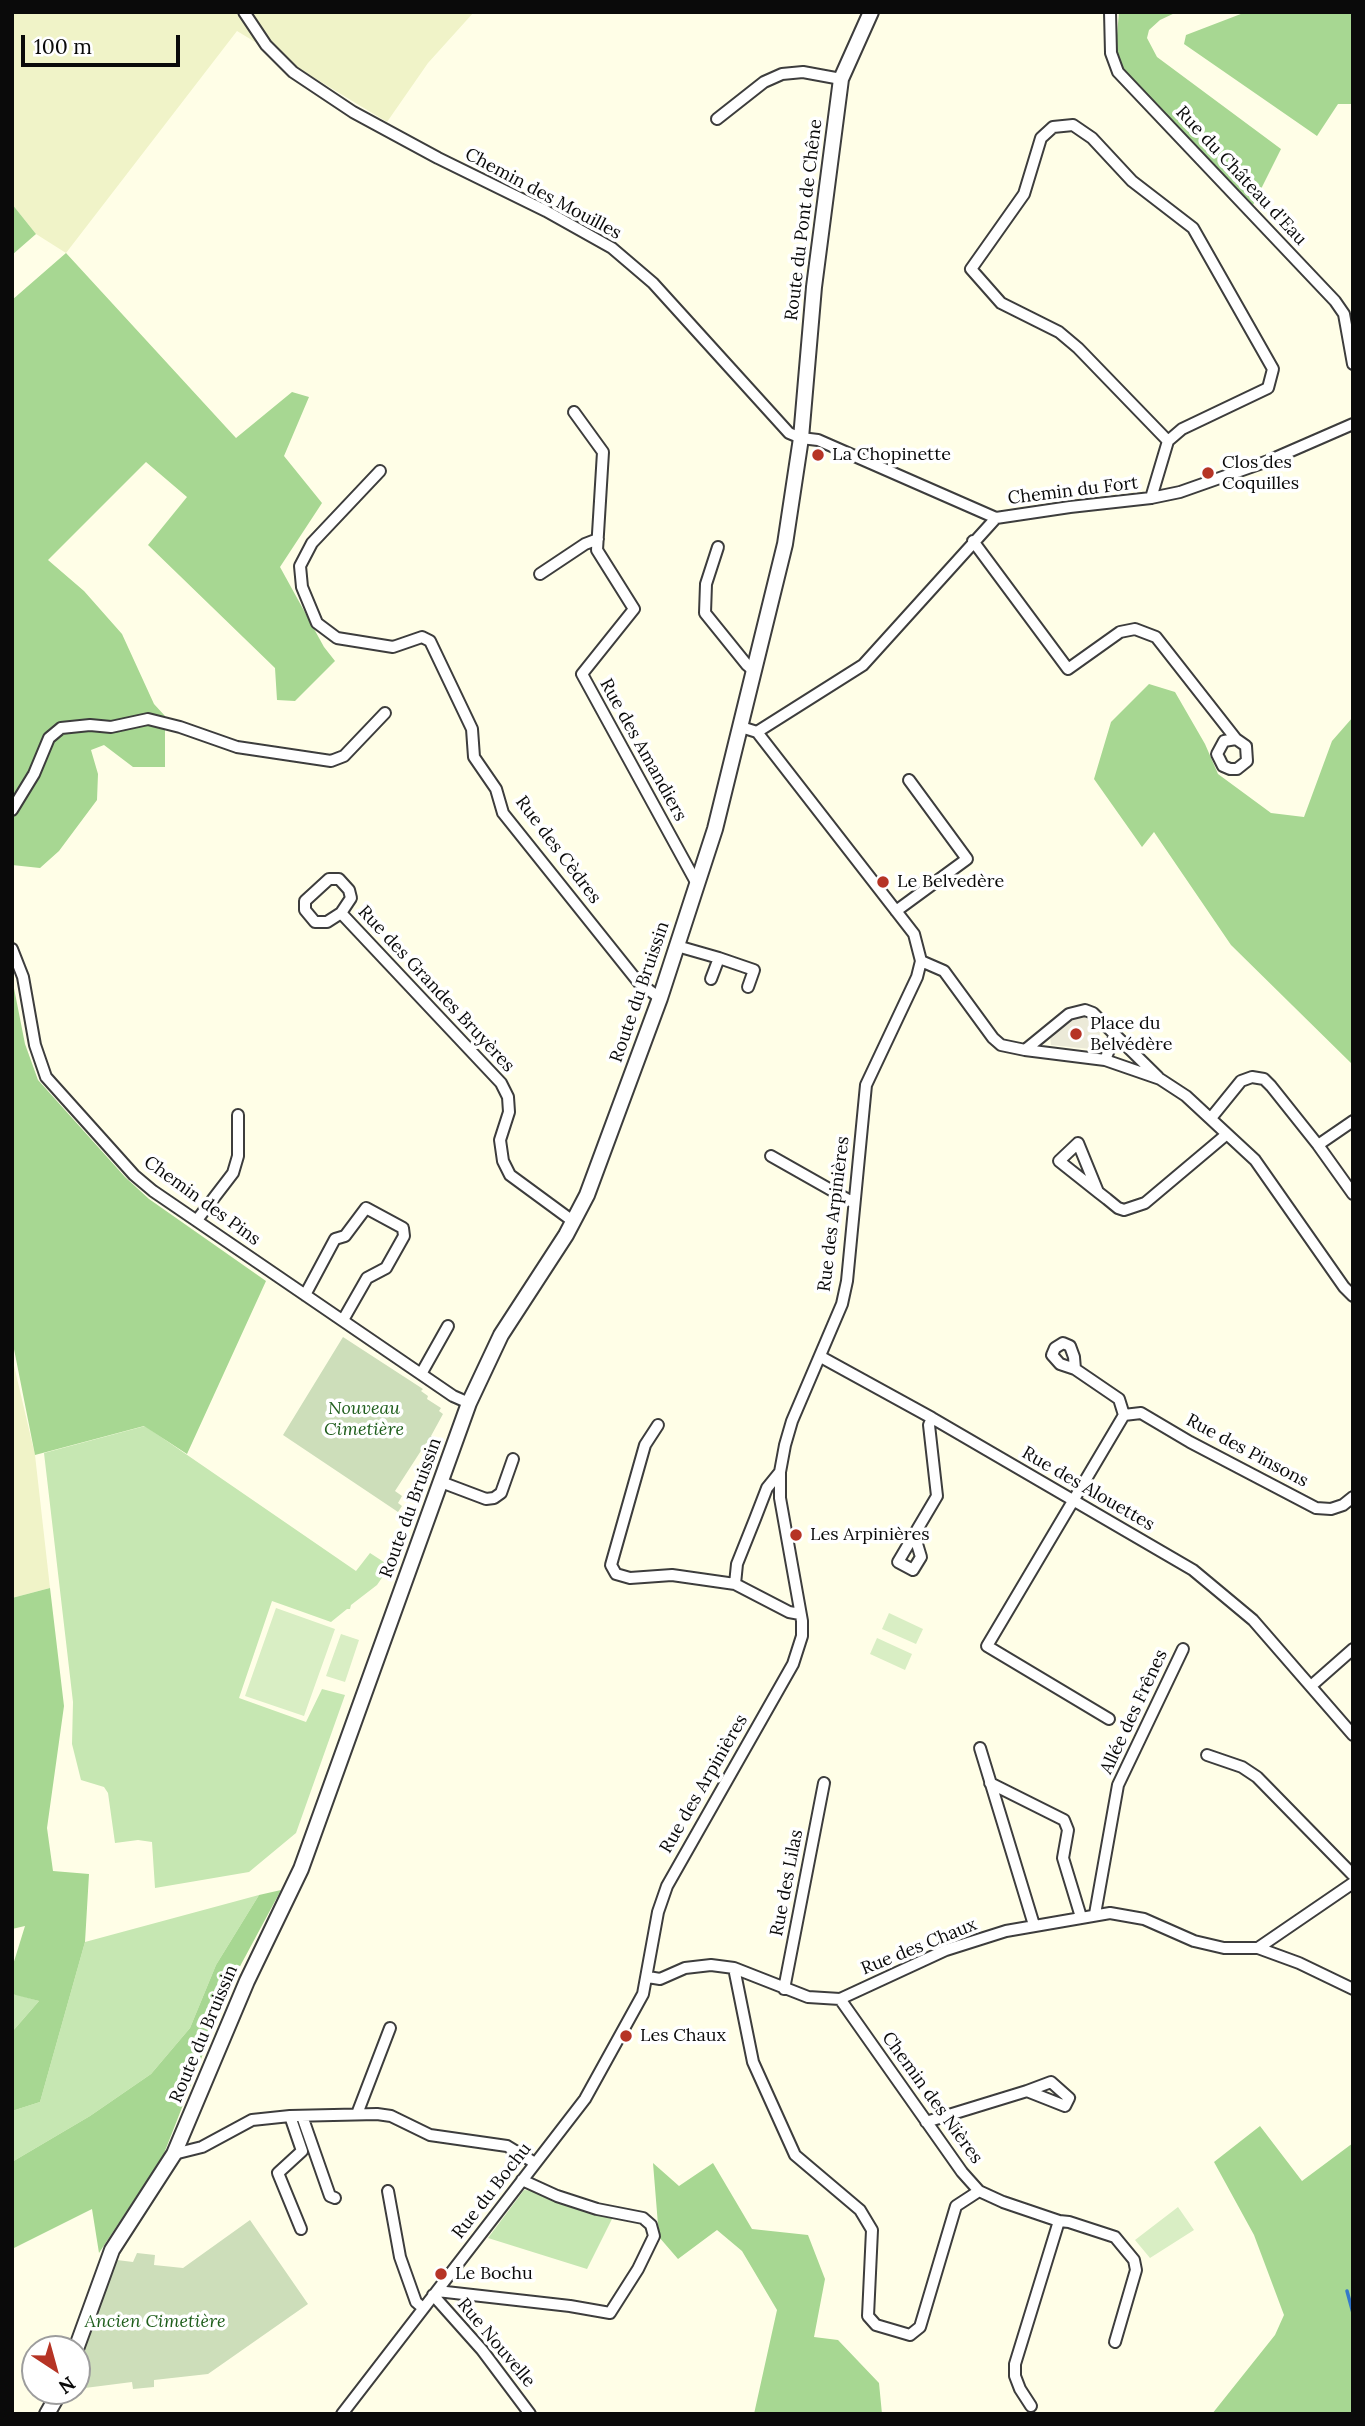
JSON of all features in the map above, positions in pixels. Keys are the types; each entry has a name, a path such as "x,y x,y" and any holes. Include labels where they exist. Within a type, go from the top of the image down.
{"street":[{"name":"Chemin des Mouilles","path":"244,12 266,45 293,72 353,112 612,248 653,283 789,433 801,438"},
{"name":"Route du Pont de Chêne","path":"801,438 814,287 841,79 871,12"},
{"name":"Rue du Château d'Eau","path":"1110,12 1111,53 1118,72 1335,301 1344,314 1353,364"},
{"path":"717,119 764,82 782,74 803,72 841,79"},
{"path":"1151,498 1168,441 1182,429 1268,388 1273,369 1193,228 1132,181 1092,138 1073,125 1053,127 1041,138 1024,194 971,269 1001,303 1059,332 1078,348 1168,441"},
{"name":"Rue des Amandiers","path":"574,412 603,452 597,550 634,609 582,674 697,884"},
{"name":"Chemin du Fort","path":"801,438 818,440 996,518 1180,492 1268,461 1353,424"},
{"name":"Route du Bruissin","path":"81,2335 111,2250 174,2154 247,1981 301,1869 469,1403 501,1335 574,1222 596,1173 660,998 715,829 785,544 801,438"},
{"name":"Rue des Cèdres","path":"380,471 312,543 300,566 302,587 317,623 337,638 393,647 422,638 430,641 472,729 474,757 496,789 503,813 639,983 660,998"},
{"path":"757,732 863,665 996,518"},
{"path":"540,574 585,544 598,539"},
{"path":"974,541 1068,669 1120,632 1135,629 1156,637 1236,739"},
{"path":"718,547 706,584 705,613 755,672"},
{"path":"12,810 34,775 49,738 61,728 90,725 111,727 148,719 237,747 331,761 344,756 385,713"},
{"path":"741,727 757,732 914,934 921,961 944,971 1001,1045 1105,1060 1160,1079"},
{"path":"896,911 967,859 909,780"},
{"name":"Rue des Grandes Bruyères","path":"329,879 339,879 349,890 351,898 341,913 327,922 315,922 305,911 305,901 329,879"},
{"name":"Rue des Grandes Bruyères","path":"341,913 501,1083 508,1097 509,1112 500,1140 503,1161 510,1175 574,1222"},
{"path":"677,946 754,970 748,987"},
{"name":"Chemin des Pins","path":"12,949 23,977 35,1045 46,1077 134,1175 453,1396 469,1403"},
{"path":"711,979 719,958"},
{"name":"Rue des Arpinières","path":"648,1977 658,1912 667,1886 793,1664 802,1636 780,1498 780,1472 792,1421 842,1304 847,1281 866,1085 917,977 921,961"},
{"path":"1025,1050 1076,1010 1093,1013 1160,1079 1186,1096 1255,1160 1353,1296"},
{"path":"1105,1060 1115,1035"},
{"path":"1211,1118 1241,1082 1252,1077 1264,1079 1318,1145 1353,1194"},
{"path":"197,1220 233,1173 238,1156 238,1115"},
{"path":"1318,1145 1353,1121"},
{"path":"1098,1192 1124,1210 1139,1206 1227,1134"},
{"path":"771,1156 854,1203"},
{"path":"305,1295 335,1239 345,1236 366,1208 403,1228 404,1236 386,1268 367,1278 343,1320"},
{"path":"421,1374 448,1326"},
{"name":"Rue des Alouettes","path":"821,1357 932,1418 1192,1570 1253,1620 1353,1735"},
{"path":"1075,1369 1119,1399 1124,1415 987,1646 1109,1719"},
{"name":"Rue des Pinsons","path":"1124,1415 1141,1413 1190,1442 1316,1508 1331,1510 1353,1497"},
{"path":"914,1534 937,1496 929,1425 932,1418"},
{"path":"658,1425 645,1444 611,1565 616,1574 630,1578 672,1576 735,1584 789,1612 800,1614"},
{"path":"441,1482 486,1499 494,1498 501,1493 513,1459"},
{"name":"Rue des Arpinières","path":"735,1584 737,1564 754,1519 767,1488 780,1472"},
{"name":"Allée des Frênes","path":"1095,1914 1118,1785 1183,1648"},
{"path":"1311,1686 1353,1649"},
{"path":"980,1748 1034,1925"},
{"path":"1207,1755 1242,1767 1256,1777 1353,1875"},
{"name":"Rue des Lilas","path":"785,1989 824,1783"},
{"path":"990,1783 1064,1820 1068,1830 1063,1858 1081,1917"},
{"path":"1258,1948 1353,1883"},
{"name":"Rue des Chaux","path":"648,1977 660,1979 685,1968 711,1965 734,1968 808,1997 840,1999 946,1950 1006,1931 1110,1913 1144,1919 1194,1941 1224,1948 1258,1948 1299,1963 1353,1989"},
{"path":"734,1968 753,2062 795,2155 860,2210 872,2230 868,2316 876,2325 910,2335 920,2327 956,2206 979,2191"},
{"name":"Rue du Bochu","path":"342,2414 585,2099 641,2000 648,1977"},
{"name":"Chemin des Nières","path":"840,1999 962,2172 979,2191 1059,2221 1115,2237 1134,2260 1136,2270 1115,2342"},
{"path":"357,2114 390,2028"},
{"path":"926,2122 1027,2091"},
{"path":"174,2154 202,2147 252,2120 357,2114 391,2116 430,2135 507,2146 535,2164"},
{"path":"290,2116 302,2151 278,2173 301,2229"},
{"path":"302,2116 330,2196 335,2198"},
{"path":"435,2293 570,2306 610,2313 638,2269 654,2236 651,2225 643,2218 597,2209 557,2196 522,2180"},
{"path":"388,2191 400,2257 416,2302 423,2308"},
{"path":"1031,2406 1015,2376 1015,2364 1059,2221"},
{"name":"Rue Nouvelle","path":"435,2293 530,2410 530,2414"}],"green space":[{"path":"12,12 474,12 428,63 387,122 237,31 66,253 36,234 12,204"},
{"path":"1119,12 1177,12 1160,20 1149,30 1147,38 1157,57 1281,149 1253,205 1131,79 1115,59"},
{"path":"1246,12 1353,12 1353,104 1338,104 1317,136 1184,44 1186,35"},
{"path":"12,204 36,234 12,255"},
{"path":"66,253 236,438 292,392 309,397 284,456 322,503 280,567 324,647 335,661 295,701 277,700 275,668 148,545 187,497 146,462 48,560 84,591 122,634 154,704 165,716 165,767 133,767 104,745 91,750 98,774 97,800 59,851 40,868 12,865 12,300"},
{"path":"1149,684 1175,692 1205,744 1218,774 1271,813 1304,817 1332,741 1353,717 1353,1065 1231,945 1154,832 1142,847 1094,779 1111,722"},
{"path":"12,978 25,1044 38,1080 125,1177 149,1199 266,1281 187,1454 144,1426 35,1455 12,1339"},
{"name":"Nouveau Cimetière","path":"343,1337 423,1389 421,1391 428,1396 427,1399 441,1408 439,1411 443,1414 431,1436 435,1439 431,1446 426,1443 395,1491 402,1496 398,1503 402,1506 398,1512 283,1435"},
{"path":"12,1357 35,1455 50,1588 12,1598"},
{"path":"145,1426 356,1571 370,1553 390,1566 377,1585 331,1622 272,1601 239,1698 306,1722 322,1689 345,1695 296,1833 249,1872 155,1888 152,1842 138,1840 115,1843 108,1793 104,1787 81,1780 72,1744 73,1702 44,1453"},
{"path":"50,1588 64,1706 47,1828 53,1871 89,1874 85,1942 40,2102 12,2111 12,2032 39,2001 12,1994 12,1968 25,1926 12,1929 12,1598"},
{"path":"276,1608 335,1629 304,1716 245,1696"},
{"path":"889,1613 923,1629 916,1644 882,1629"},
{"path":"341,1634 359,1640 345,1682 326,1676"},
{"path":"877,1638 912,1654 905,1670 870,1654"},
{"path":"281,1890 230,1985 163,2156 99,2253 92,2209 12,2249 12,2162 90,2116 151,2074 190,2028 216,1965 259,1895"},
{"path":"259,1895 216,1965 190,2028 151,2074 90,2116 12,2162 12,2111 40,2102 85,1942"},
{"path":"15,1994 39,2001 12,2032 12,1997"},
{"path":"1260,2126 1302,2181 1353,2143 1353,2414 1212,2414 1275,2335 1284,2315 1254,2235 1214,2162"},
{"path":"653,2163 679,2186 713,2163 752,2229 808,2235 825,2279 814,2337 838,2340 879,2383 882,2414 754,2414 777,2310 742,2251 717,2230 678,2259 659,2237"},
{"path":"524,2190 613,2217 587,2269 488,2238"},
{"path":"1178,2207 1194,2230 1150,2258 1135,2240"},
{"name":"Ancien Cimetière","path":"250,2220 308,2304 208,2374 154,2380 154,2387 133,2389 132,2382 91,2387 89,2335 117,2260 133,2262 137,2253 155,2255 154,2265 183,2268"}],"shaded area":[{"name":"Place du Belvédère","path":"1076,1016 1086,1016 1096,1024 1100,1032 1099,1042 1090,1049 1051,1045 1050,1036"}],"waterway":[{"path":"1347,2291 1353,2313"}],"place":[{"name":"La Chopinette","path":"818,455"},
{"name":"Clos des Coquilles","path":"1208,473"},
{"name":"Le Belvedère","path":"883,882"},
{"name":"Place du Belvédère","path":"1076,1034"},
{"name":"Les Arpinières","path":"796,1535"},
{"name":"Les Chaux","path":"626,2036"},
{"name":"Le Bochu","path":"441,2274"}]}
